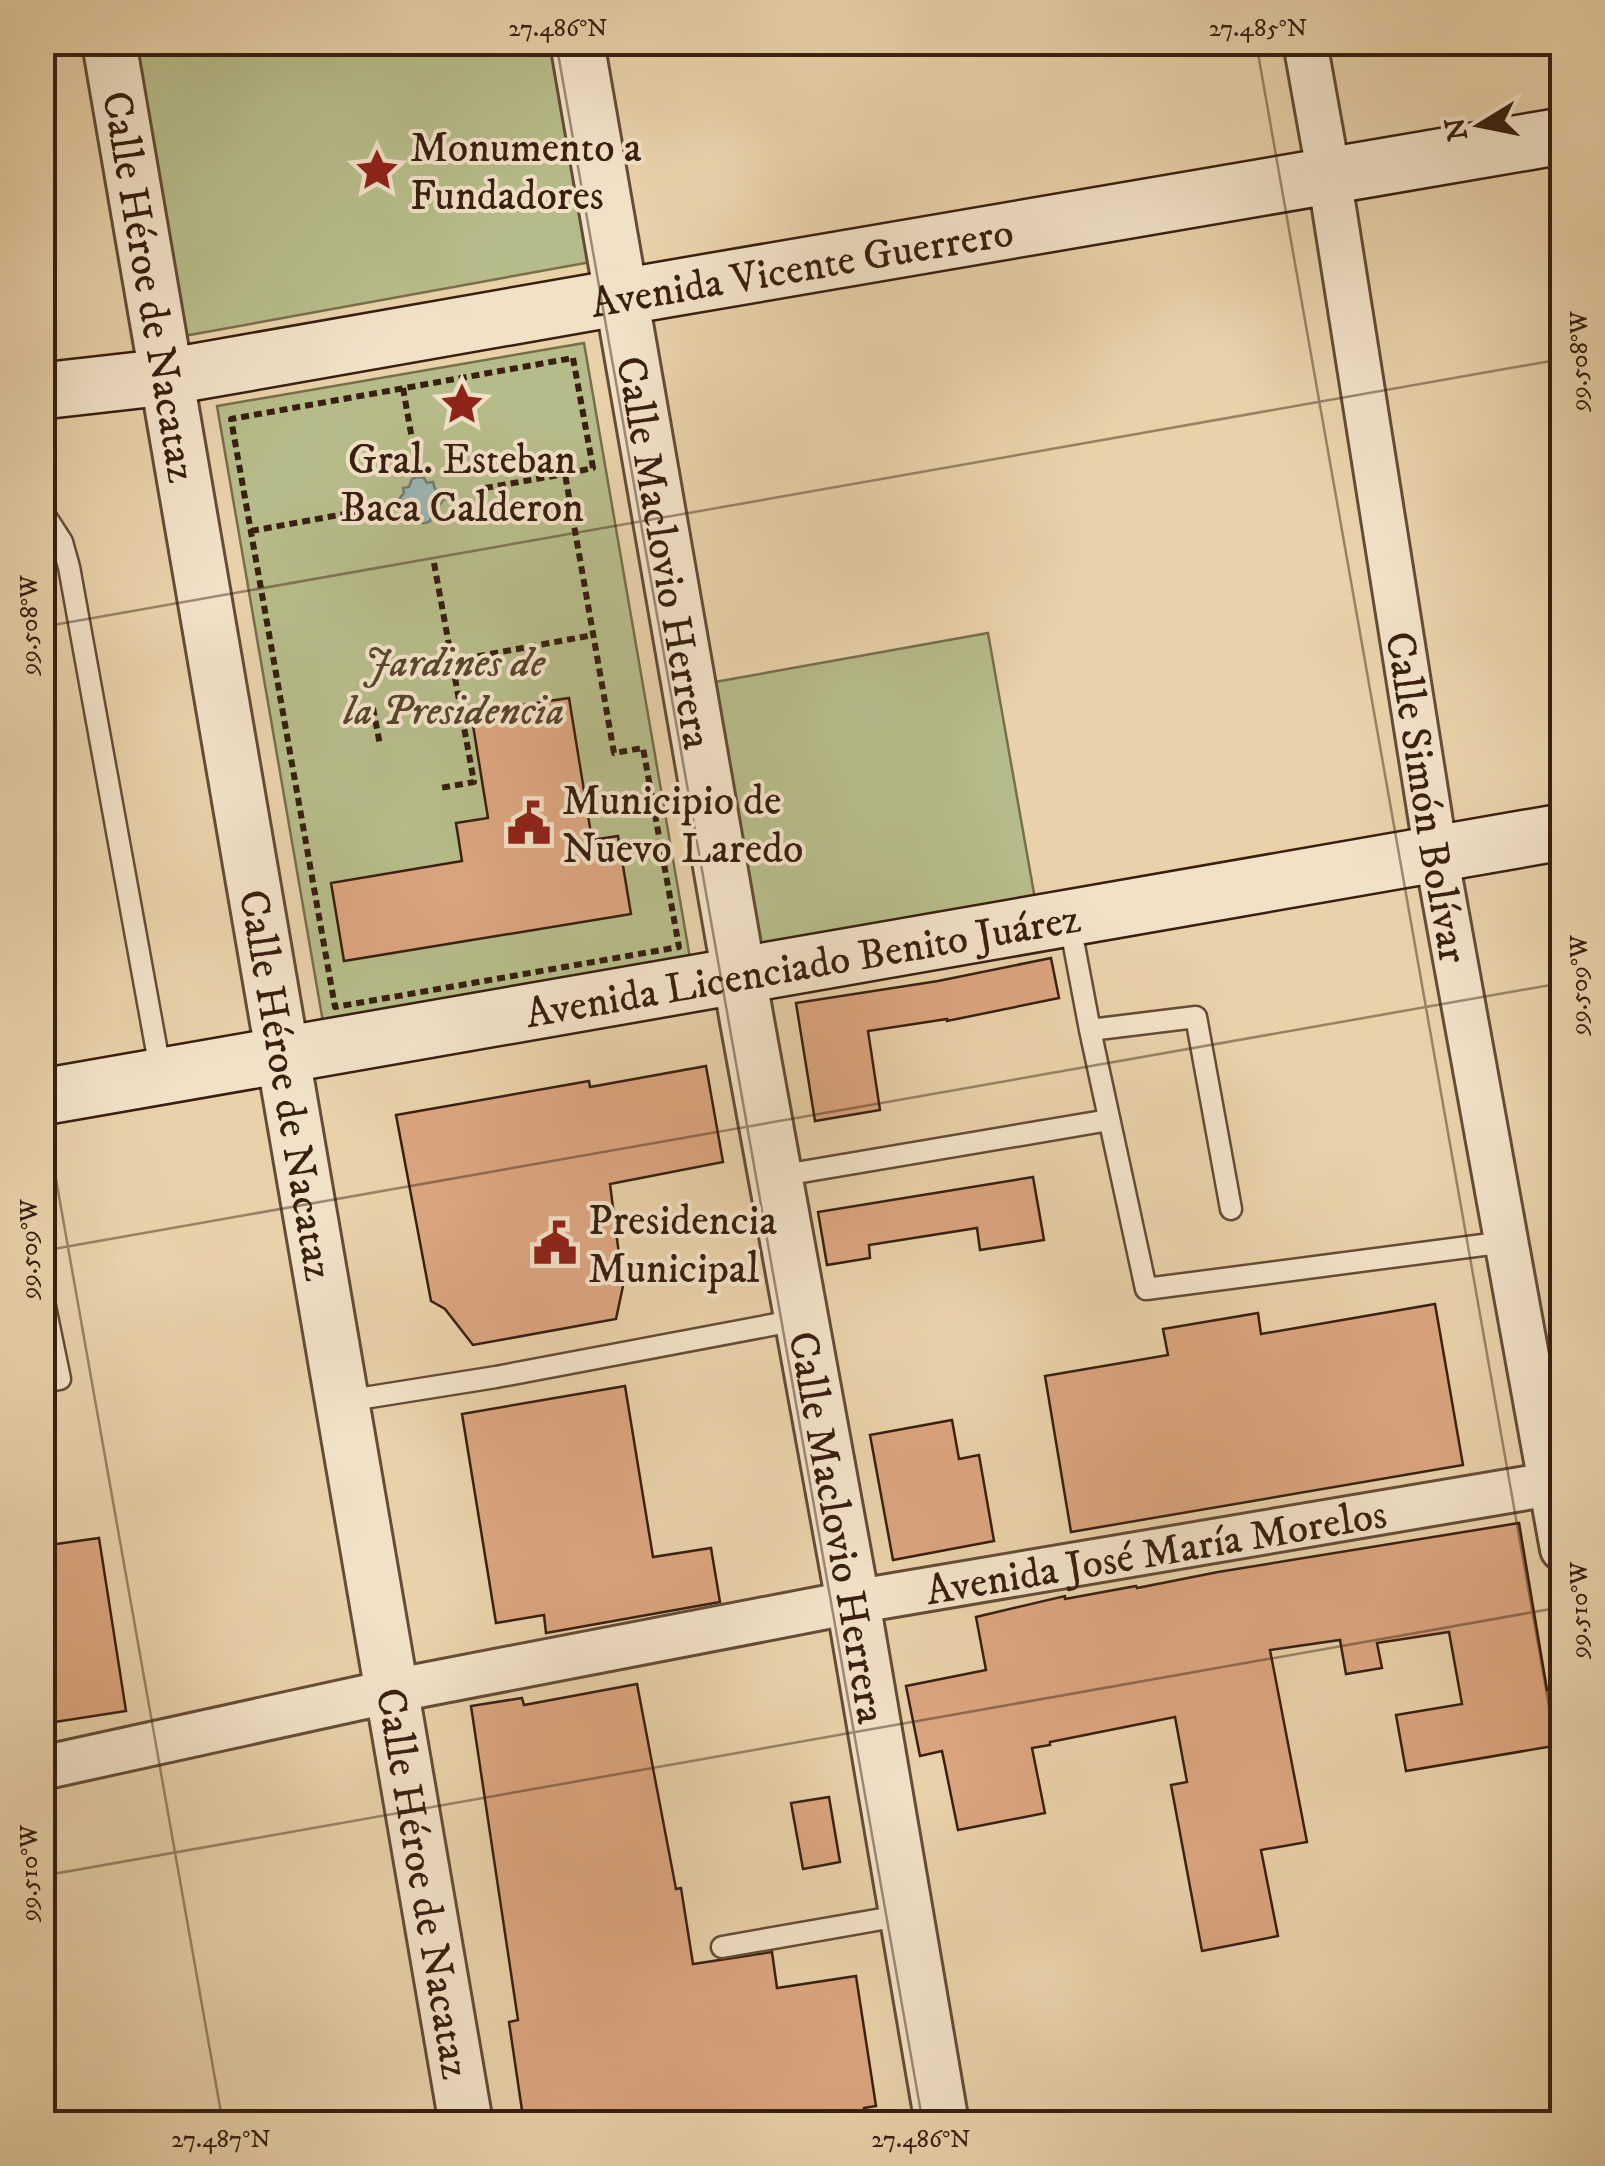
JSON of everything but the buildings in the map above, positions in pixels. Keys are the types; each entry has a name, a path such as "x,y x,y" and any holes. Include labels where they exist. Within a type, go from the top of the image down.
{"main road":[{"name":"Avenida Vicente Guerrero","path":"42,391 166,377 1562,136"},
{"name":"Avenida Licenciado Benito Juárez","path":"43,1093 162,1076 1562,832"}],"street":[{"name":"Calle Héroe de Nacataz","path":"110,42 466,2124"},
{"name":"Calle Maclovio Herrera","path":"577,42 942,2124"},
{"name":"Calle Simón Bolívar","path":"1305,42 1436,854 1506,1242 1557,1482 1562,1548"},
{"name":"Avenida José María Morelos","path":"42,1768 392,1692 853,1602 1557,1482"}],"lane":[{"path":"42,511 62,542 69,567 162,1076"},
{"path":"1069,918 1146,1289 1506,1242"},
{"path":"1090,1030 1196,1017 1232,1209"},
{"path":"776,1176 1110,1120"},
{"path":"42,1292 60,1379 42,1382"},
{"path":"343,1402 802,1319"},
{"path":"722,1947 905,1915"}],"path":[{"path":"485,488 593,468 573,358 231,419 335,1007 679,947 643,748 614,753 565,474"},
{"path":"403,388 412,439"},
{"path":"251,531 361,510"},
{"path":"434,563 474,782 440,788"},
{"path":"452,661 593,634"},
{"path":"373,708 380,745"}],"green space":[{"path":"131,43 563,43 602,260 184,336"},
{"name":"Jardines de la Presidencia","path":"584,343 691,964 324,1028 217,406"},
{"path":"988,633 1035,899 762,947 715,682"}],"water":[{"path":"418,477 433,482 444,499 437,508 438,514 426,523 408,519 396,503 404,493 403,488"}],"place":[{"name":"Monumento a Fundadores","path":"377,170"},
{"name":"Gral. Esteban Baca Calderon","path":"462,404"},
{"name":"Municipio de Nuevo Laredo","path":"529,823"},
{"name":"Presidencia Municipal","path":"555,1243"}]}
